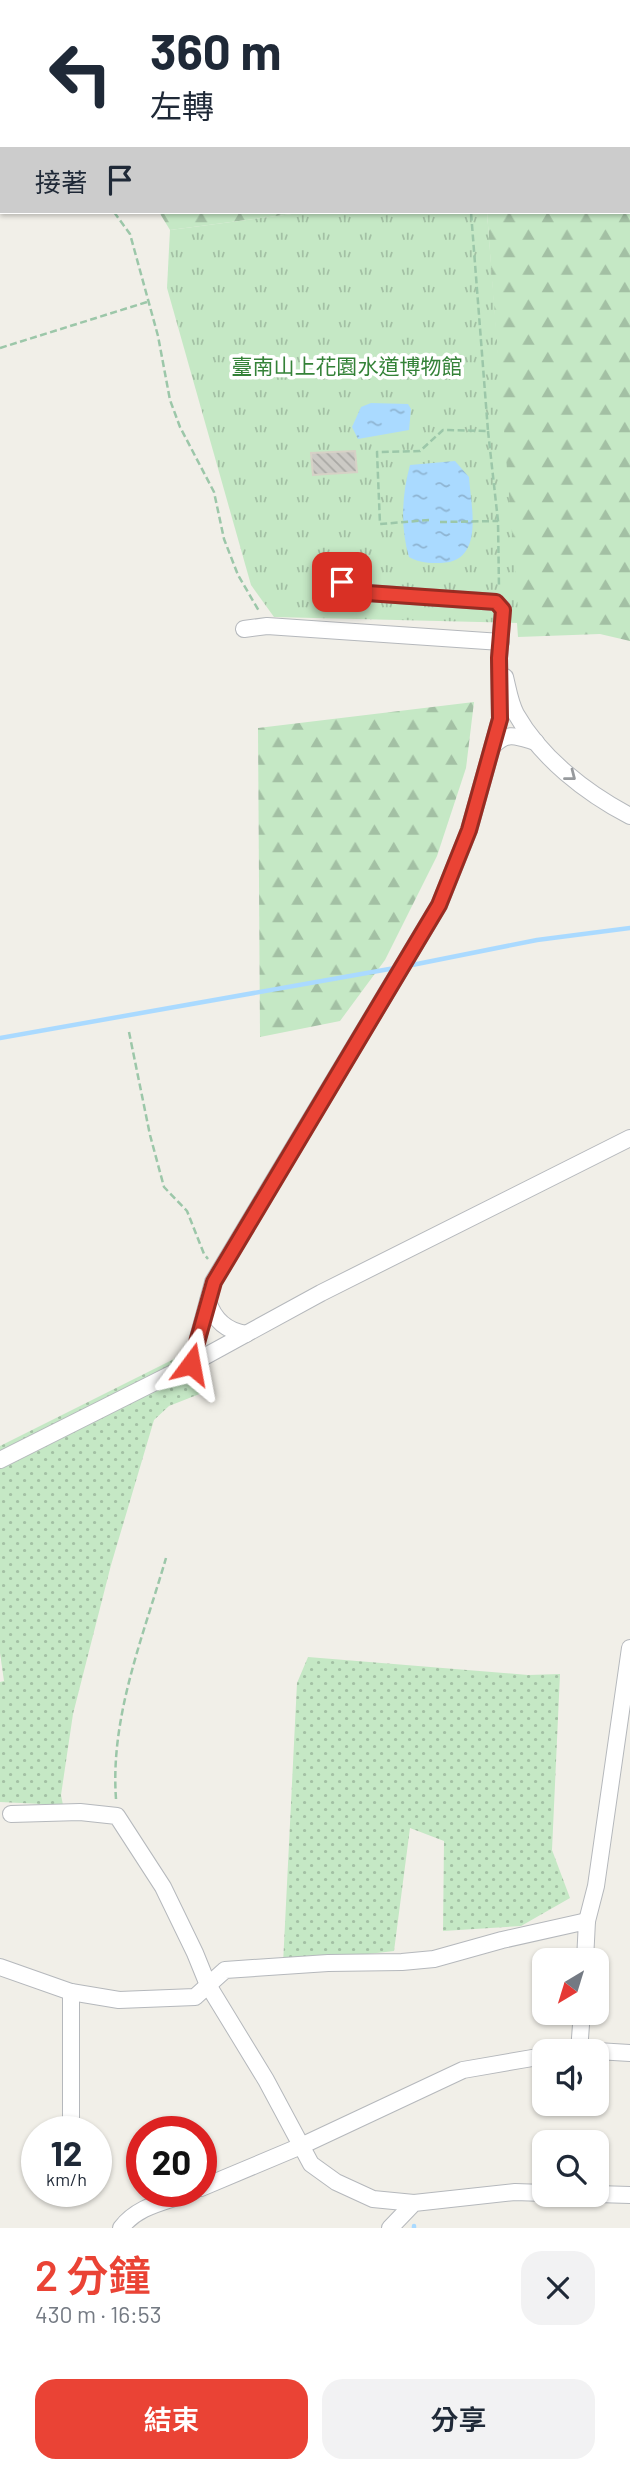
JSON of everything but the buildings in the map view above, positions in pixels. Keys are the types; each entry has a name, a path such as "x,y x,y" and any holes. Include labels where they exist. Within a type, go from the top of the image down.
{"street":[{"path":"191,1364 208,1300 220,1272 439,905 469,830 500,719 503,610 496,602 353,592 342,582 340,563"},
{"path":"244,629 267,626 500,650"},
{"path":"500,650 515,712 536,742 562,769 608,804 630,816"},
{"path":"492,746 502,737 511,735 536,742"},
{"path":"0,1460 191,1364 321,1293 630,1138"},
{"path":"208,1300 212,1314 219,1321 233,1332 246,1334"},
{"path":"586,1948 587,1920 596,1886 630,1648"},
{"path":"11,1814 80,1812 117,1816 163,1887 208,1985 266,2080 311,2164 336,2182 373,2199 414,2203 532,2193"},
{"path":"0,1967 71,1992 120,2000 195,1997 225,1970 328,1962 434,1959 587,1920"},
{"path":"71,1992 71,2116"},
{"path":"609,2052 630,2053"},
{"path":"217,2181 301,2146 463,2070 532,2058"},
{"path":"609,2194 630,2195"},
{"path":"390,2228 414,2203"},
{"path":"121,2228 148,2207"}],"path":[{"path":"115,214 130,234 158,336 170,400 180,427 214,492 224,540 238,575 267,626"},
{"path":"471,214 498,522 499,591 496,602"},
{"path":"0,348 147,302"},
{"path":"429,520 380,524 377,452 420,451 443,430 488,431"},
{"path":"440,522 498,522"},
{"path":"129,1032 150,1135 164,1187 187,1211 204,1254 220,1272"},
{"path":"117,1816 114,1771 118,1723 166,1558"}],"green space":[{"path":"160,214 292,214 170,230"},
{"name":"臺南山上花園水道博物館","path":"292,214 487,214 519,623 274,617 251,585 167,288 170,230"},
{"path":"487,214 630,214 630,641 600,634 518,637"},
{"path":"474,702 466,768 437,856 385,960 340,1021 260,1037 258,728"},
{"path":"196,1348 209,1360 202,1393 169,1406 154,1420 111,1565 73,1714 61,1795 63,1805 0,1802 0,1682 4,1681 0,1653 0,1446"},
{"path":"308,1657 528,1675 560,1674 552,1850 570,1898 521,1926 443,1931 444,1841 410,1828 394,1951 283,1964 297,1683"}],"water":[{"path":"371,403 408,404 411,409 409,430 358,439 352,427 361,407"},
{"path":"455,461 469,477 473,517 470,543 464,553 455,560 432,563 413,559 409,557 406,546 403,522 405,487 410,465"}],"waterway":[{"path":"407,966 537,940 630,928"},
{"path":"0,1038 395,968"}],"route":[{"path":"191,1364 214,1282 439,905 469,830 500,719 499,658 503,610 496,602 353,592 342,582"}]}
